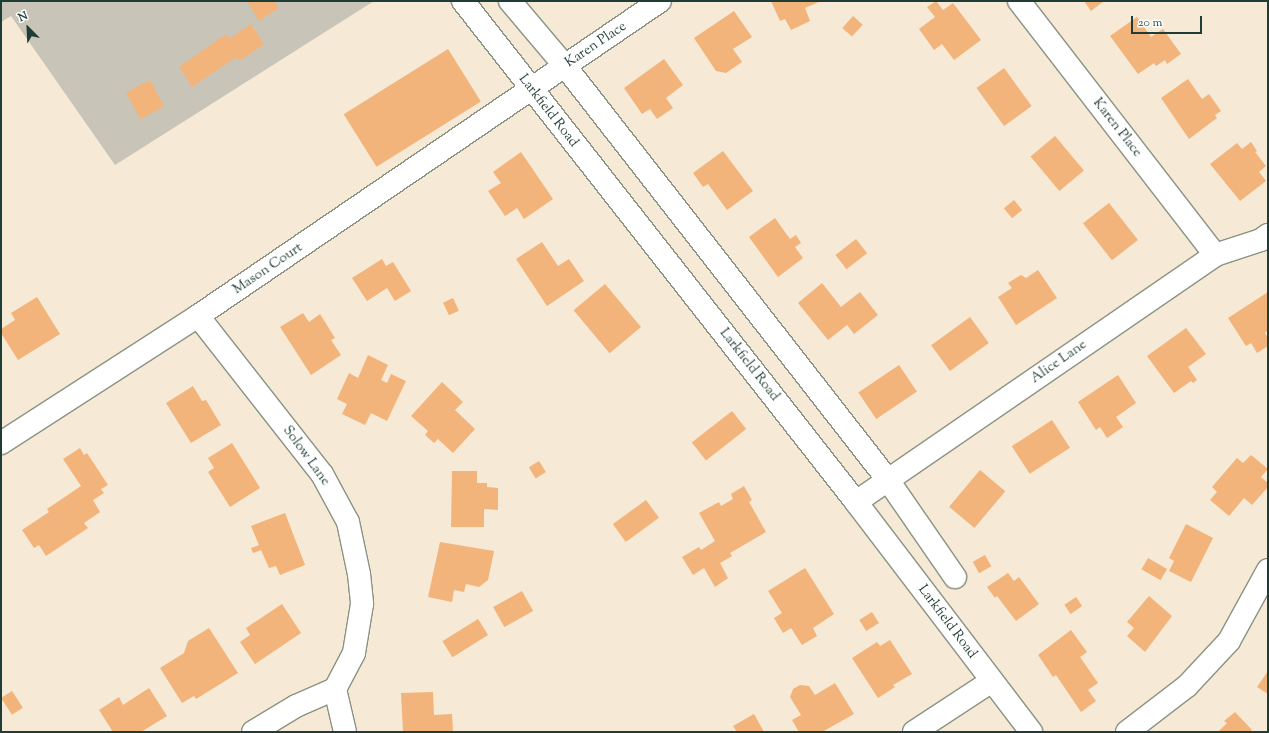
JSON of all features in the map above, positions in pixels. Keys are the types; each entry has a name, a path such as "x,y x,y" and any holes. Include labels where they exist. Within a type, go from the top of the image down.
{"street":[{"name":"Larkfield Road","path":"463,1 856,502 1031,732"},
{"path":"510,1 565,66 888,480 956,577"},
{"name":"Karen Place","path":"531,88 660,1"},
{"name":"Karen Place","path":"1019,1 1216,255"},
{"name":"Mason Court","path":"1,443 198,316 531,88"},
{"name":"Alice Lane","path":"856,502 1216,255 1261,240 1268,235"},
{"name":"Solow Lane","path":"198,316 322,474 348,522 359,574 362,604 354,653 335,689"},
{"path":"1127,732 1187,686 1229,642 1268,570"},
{"path":"914,732 992,681"},
{"path":"253,732 296,706 335,689 345,732"}],"shaded area":[{"path":"1,1 374,1 115,165 11,16 1,22"}],"building":[{"path":"247,1 274,1 279,8 259,21"},
{"path":"771,1 821,1 805,8 810,21 791,30 785,19 780,21"},
{"path":"936,1 943,10 953,3 981,40 954,60 942,44 934,50 919,29 935,17 927,7"},
{"path":"1084,1 1104,1 1091,11"},
{"path":"734,11 752,37 733,49 742,62 726,73 716,71 694,38"},
{"path":"853,16 863,25 852,37 842,28"},
{"path":"1137,17 1151,37 1163,29 1181,54 1167,64 1165,60 1156,66 1154,63 1138,74 1110,36"},
{"path":"251,24 264,44 239,61 236,57 192,87 179,67 226,34 229,39"},
{"path":"448,49 481,102 377,167 344,114"},
{"path":"664,59 683,85 666,98 673,108 657,119 650,109 642,114 624,88"},
{"path":"1004,68 1032,106 1004,126 976,88"},
{"path":"1188,79 1202,99 1209,94 1221,111 1215,115 1217,118 1189,139 1161,98"},
{"path":"150,80 164,106 140,119 126,93"},
{"path":"1055,136 1084,170 1059,191 1030,157"},
{"path":"1251,142 1257,151 1255,152 1266,166 1259,172 1266,181 1240,201 1210,164 1237,143 1242,149"},
{"path":"723,151 753,191 727,210 708,184 703,187 693,173"},
{"path":"521,152 553,199 524,219 517,208 505,216 488,191 501,183 493,172"},
{"path":"1014,200 1022,210 1012,218 1004,208"},
{"path":"1109,203 1138,240 1112,260 1083,223"},
{"path":"775,218 790,239 796,235 801,243 795,247 803,258 778,277 749,237"},
{"path":"856,239 867,253 847,269 836,255"},
{"path":"542,242 558,266 569,259 584,281 547,306 516,259"},
{"path":"382,259 386,266 393,262 411,291 395,301 387,288 367,301 352,278"},
{"path":"1038,270 1057,298 1016,325 998,297 1012,288 1008,283 1021,275 1026,278"},
{"path":"822,283 841,307 860,292 878,315 854,334 847,325 828,340 798,303"},
{"path":"605,284 641,327 610,353 574,310"},
{"path":"1268,292 1268,330 1265,333 1268,338 1268,346 1257,353 1251,343 1246,346 1228,318"},
{"path":"37,297 60,334 18,360 1,333 1,329 15,320 11,313"},
{"path":"453,298 459,311 449,315 443,303"},
{"path":"303,313 309,322 320,314 335,338 331,340 341,355 311,375 280,327"},
{"path":"970,317 989,343 950,371 931,345"},
{"path":"1186,328 1206,354 1188,367 1197,380 1193,383 1191,381 1174,393 1147,356"},
{"path":"368,355 388,365 381,380 387,383 391,374 406,381 387,421 371,413 365,425 342,414 347,404 337,399 349,373 358,378"},
{"path":"899,365 917,392 876,419 858,392"},
{"path":"1118,375 1136,403 1116,417 1123,427 1107,438 1100,427 1096,430 1078,402"},
{"path":"442,382 463,402 455,410 475,429 453,453 438,439 434,443 425,435 428,431 411,416"},
{"path":"193,386 202,401 206,400 221,425 191,443 166,403"},
{"path":"732,411 746,429 706,461 692,442"},
{"path":"1052,420 1070,448 1030,474 1012,446"},
{"path":"232,443 260,488 230,507 208,472 214,468 208,458"},
{"path":"80,448 84,455 87,453 108,485 101,489 104,493 93,500 100,512 84,523 88,528 46,556 39,545 34,548 22,530 49,512 47,509 81,486 63,459"},
{"path":"1251,455 1268,469 1261,477 1268,483 1268,487 1252,505 1244,498 1229,516 1210,500 1217,492 1212,487 1237,458 1243,463"},
{"path":"539,461 546,472 536,478 529,467"},
{"path":"980,470 1005,491 974,528 949,507"},
{"path":"452,471 477,471 477,483 487,483 487,487 498,488 498,510 484,509 484,527 451,527"},
{"path":"744,486 752,500 749,502 766,532 730,553 732,556 720,563 728,578 715,587 704,568 693,575 682,557 699,547 701,550 715,541 699,513 719,502 721,506 733,499 731,494"},
{"path":"646,500 659,518 626,542 613,524"},
{"path":"285,513 305,565 280,575 276,566 269,568 261,550 253,553 251,548 259,545 251,526"},
{"path":"1186,524 1213,538 1191,582 1169,571 1174,561 1169,558"},
{"path":"440,542 494,551 488,580 479,587 466,584 464,592 454,590 452,602 428,597"},
{"path":"985,555 991,566 979,573 973,562"},
{"path":"1148,558 1167,569 1161,580 1142,569"},
{"path":"805,568 834,614 813,628 817,636 802,645 791,628 783,633 774,618 782,613 768,591"},
{"path":"1008,573 1014,581 1019,577 1039,604 1016,621 997,596 995,598 987,587"},
{"path":"522,591 533,611 504,627 493,607"},
{"path":"1149,596 1172,616 1145,652 1127,636 1134,628 1127,622"},
{"path":"1076,597 1082,606 1071,614 1064,605"},
{"path":"282,604 301,633 255,664 240,642 250,635 246,628"},
{"path":"872,612 879,623 866,631 859,620"},
{"path":"478,619 488,635 452,657 442,641"},
{"path":"209,628 238,673 196,699 194,696 182,703 160,668 184,653 188,641"},
{"path":"1071,630 1087,652 1080,657 1098,683 1088,690 1096,701 1081,712 1056,675 1053,677 1038,655"},
{"path":"890,640 912,674 893,685 895,687 878,698 852,658 877,642 880,646"},
{"path":"1268,671 1268,694 1257,687"},
{"path":"835,683 854,714 822,732 799,732 792,720 801,715 790,697 793,689 800,685 809,686 815,695"},
{"path":"149,688 167,716 141,732 113,732 99,710 119,697 123,705"},
{"path":"12,691 23,708 12,715 1,698"},
{"path":"433,692 434,715 452,714 453,732 403,732 401,693"},
{"path":"1235,712 1252,730 1250,732 1218,732 1227,723 1224,721"},
{"path":"754,714 764,732 737,732 733,726"}]}
